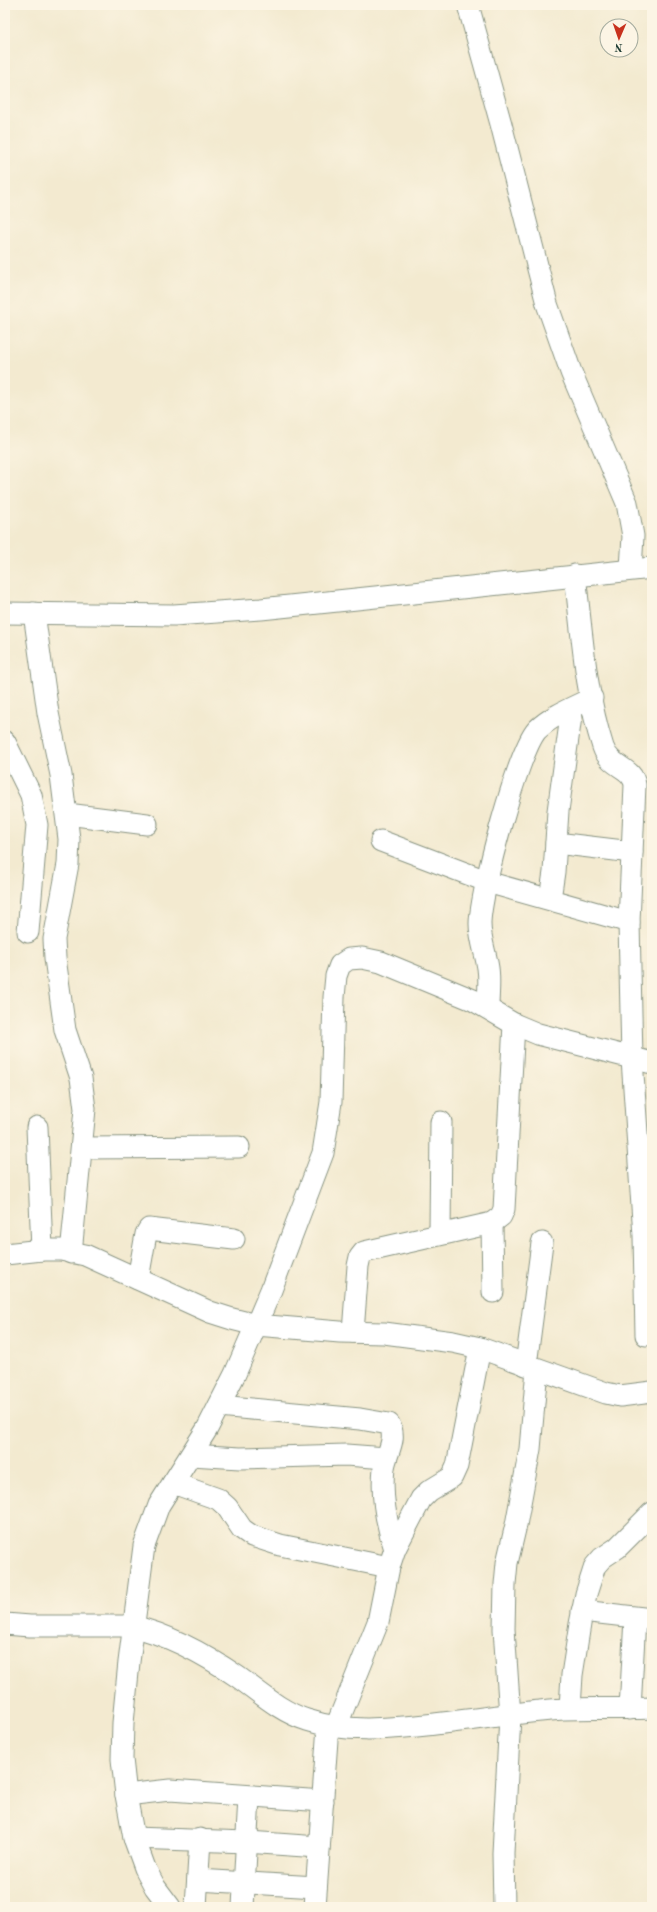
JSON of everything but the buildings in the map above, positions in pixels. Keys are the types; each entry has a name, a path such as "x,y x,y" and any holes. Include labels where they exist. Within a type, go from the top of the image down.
{"street":[{"path":"468,5 548,304 571,372 627,503 633,536 631,569"},
{"path":"5,613 174,615 261,609 652,568"},
{"path":"575,575 592,698 606,755 611,761 626,771 643,777 635,792 630,922 642,1061 648,1236 646,1335"},
{"path":"34,613 48,713 61,775 69,840 68,864 56,924 55,958 60,1007 65,1030 83,1089 85,1109 72,1252"},
{"path":"488,1008 488,969 480,925 481,910 486,880 516,780 530,740 537,730 547,722 592,698"},
{"path":"550,899 572,709"},
{"path":"5,742 31,795 37,825 28,932"},
{"path":"67,814 146,824"},
{"path":"381,841 486,880 630,922"},
{"path":"556,843 632,852"},
{"path":"170,1907 155,1887 145,1868 134,1838 126,1795 122,1760 123,1723 132,1626 144,1546 150,1525 159,1505 191,1455 219,1406 256,1325 323,1153 331,1102 334,997 336,976 340,964 349,959 362,958 381,962 455,992 488,1008 514,1024 538,1034 642,1061"},
{"path":"353,1332 360,1257 364,1252 383,1246 492,1223 501,1216 504,1209 514,1024"},
{"path":"440,1234 441,1122"},
{"path":"37,1127 42,1250"},
{"path":"82,1148 239,1147"},
{"path":"492,1223 493,1292"},
{"path":"138,1279 146,1234 149,1229 234,1239"},
{"path":"504,1907 503,1853 510,1716 504,1629 505,1584 507,1563 516,1525 530,1449 531,1367 542,1243"},
{"path":"5,1254 42,1250 72,1252 96,1260 210,1312 256,1325 416,1336 480,1348 606,1393 626,1395 652,1392"},
{"path":"198,1880 244,1882 316,1897 323,1801 332,1727 378,1622 392,1558 421,1499 429,1491 452,1477 457,1466 480,1348"},
{"path":"219,1406 383,1422 389,1424 392,1429 390,1449 386,1458 382,1484 392,1558"},
{"path":"191,1455 240,1458 346,1455 386,1458"},
{"path":"173,1483 218,1499 227,1507 242,1529 252,1536 280,1545 392,1558"},
{"path":"570,1708 572,1675 582,1611 595,1566 602,1558 617,1548 652,1513"},
{"path":"582,1611 644,1619 630,1709"},
{"path":"5,1624 30,1626 132,1626 149,1630 193,1649 230,1672 276,1705 304,1720 332,1727 366,1729 400,1727 510,1716 570,1708 652,1708"},
{"path":"126,1795 170,1790 249,1797 323,1801"},
{"path":"243,1907 249,1797"},
{"path":"134,1838 200,1839 319,1847"},
{"path":"196,1907 200,1839"}]}
